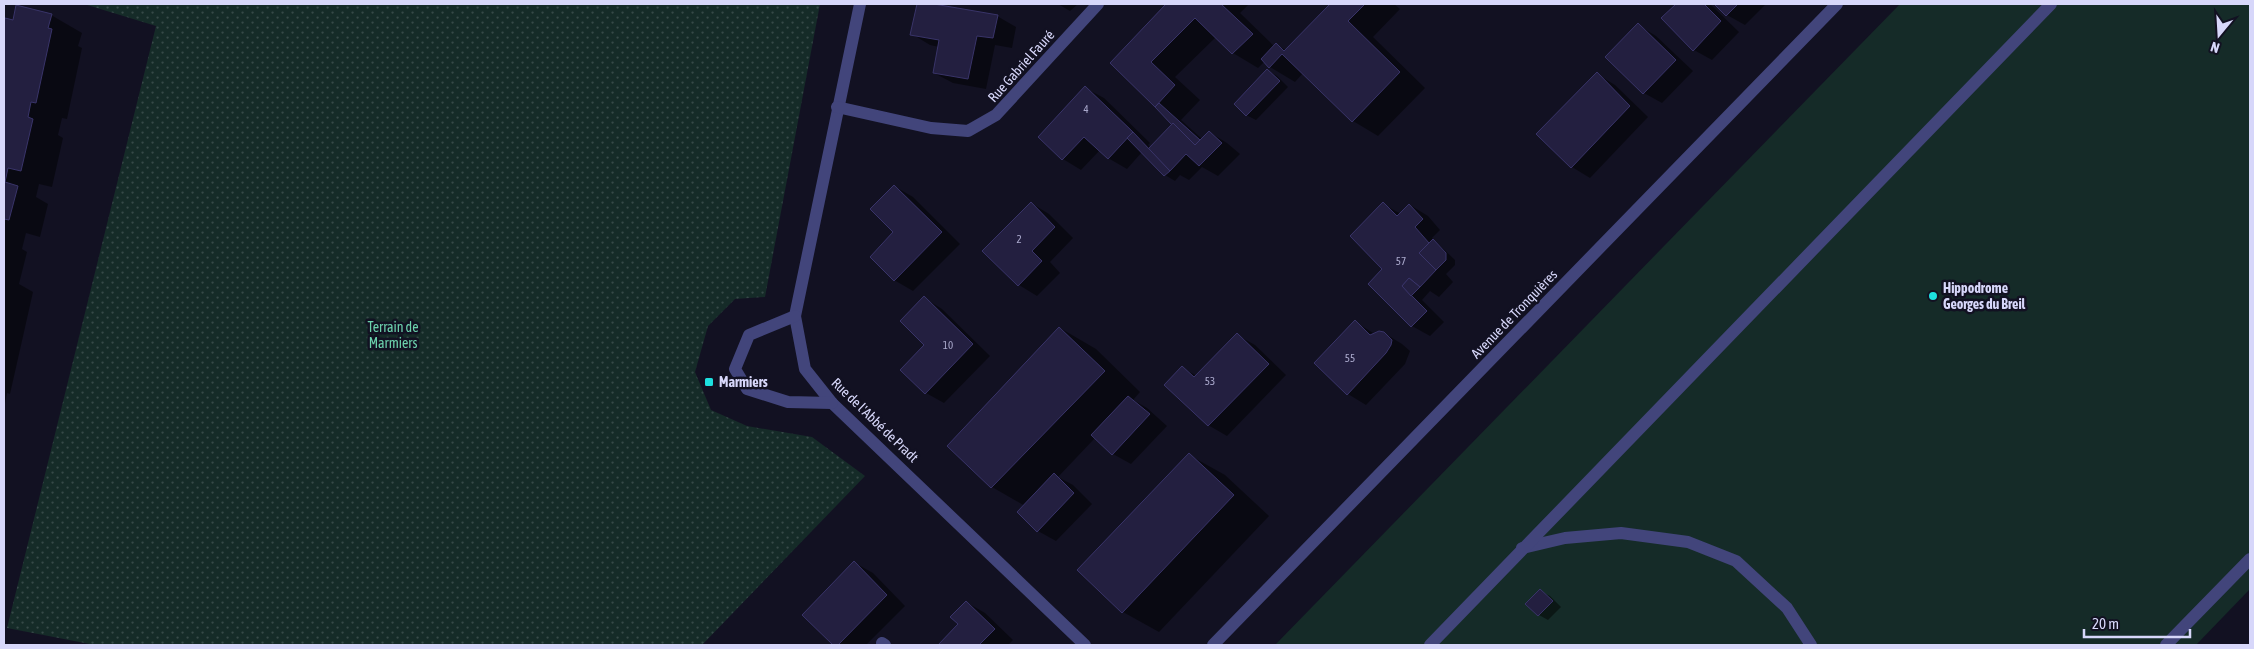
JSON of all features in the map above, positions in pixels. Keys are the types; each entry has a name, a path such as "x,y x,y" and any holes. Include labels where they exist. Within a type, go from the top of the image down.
{"street":[{"name":"Rue de l'Abbé de Pradt","path":"860,4 837,107 795,316 805,369 832,403 1085,645"},
{"name":"Rue Gabriel Fauré","path":"837,107 931,128 968,131 996,115 1098,4"},
{"name":"Avenue de Tronquières","path":"1214,645 1837,4"},
{"path":"1430,645 2051,4"},
{"path":"795,316 749,335 735,369 747,389 788,402 832,403"},
{"path":"1522,548 1565,538 1621,533 1688,542 1736,561 1787,608 1810,645"},
{"path":"2166,645 2250,559"}],"green space":[{"name":"Terrain de Marmiers","path":"84,4 820,4 765,297 735,299 708,326 695,372 711,410 747,426 812,437 865,476 702,645 95,645 7,628 156,26"},
{"name":"Hippodrome Georges du Breil","path":"1900,4 2250,4 2250,589 2196,645 1275,645"}],"building":[{"path":"917,4 934,4 998,15 993,38 977,36 968,79 933,73 939,40 910,35"},
{"path":"1166,4 1221,4 1253,34 1232,54 1195,18 1151,62 1175,85 1155,107 1110,63"},
{"path":"1330,4 1365,4 1348,21 1400,72 1352,122 1282,54 1269,68 1261,59 1276,43 1284,51"},
{"path":"1676,4 1704,4 1721,21 1693,51 1661,18"},
{"path":"1714,4 1738,4 1726,16"},
{"path":"16,5 52,14 48,28 52,29 36,103 31,102 28,117 33,119 21,171 8,168 5,182 18,186 9,220 4,219 4,23 5,18 13,20"},
{"path":"1638,23 1676,60 1643,94 1605,57"},
{"path":"1267,69 1280,81 1246,116 1234,104"},
{"path":"1597,72 1630,106 1571,168 1536,134"},
{"path":"1085,86 1133,132 1108,159 1084,137 1062,160 1038,137"},
{"path":"1159,103 1200,140 1195,145 1155,107"},
{"path":"1173,123 1195,145 1209,131 1222,143 1199,166 1186,154 1170,171 1148,149"},
{"path":"1133,132 1170,171 1164,176 1127,138"},
{"path":"894,185 942,232 894,281 870,257 893,232 870,209"},
{"path":"1031,202 1055,227 1032,251 1042,261 1018,286 982,251"},
{"path":"1383,202 1397,216 1409,204 1423,219 1415,227 1429,243 1419,253 1436,270 1420,287 1409,278 1402,286 1427,311 1411,327 1368,284 1382,269 1350,236"},
{"path":"1433,239 1446,253 1446,260 1436,270 1419,253"},
{"path":"1409,278 1420,287 1411,296 1402,286"},
{"path":"924,296 973,344 925,394 900,370 924,345 900,321"},
{"path":"1355,320 1370,335 1379,331 1384,332 1392,340 1386,353 1347,395 1314,363"},
{"path":"1059,327 1105,371 991,488 947,446"},
{"path":"1237,333 1269,364 1208,426 1164,385 1182,366 1194,377"},
{"path":"1128,396 1150,414 1112,455 1091,435"},
{"path":"1189,453 1234,495 1122,613 1077,570"},
{"path":"1054,473 1074,493 1037,532 1017,512"},
{"path":"854,561 887,595 838,645 833,645 802,615"},
{"path":"1540,589 1553,601 1538,616 1525,604"},
{"path":"966,601 995,629 979,645 938,645 958,624 950,617"}],"place":[{"name":"Hippodrome Georges du Breil","path":"1933,296"},
{"name":"Marmiers","path":"709,382"}]}
